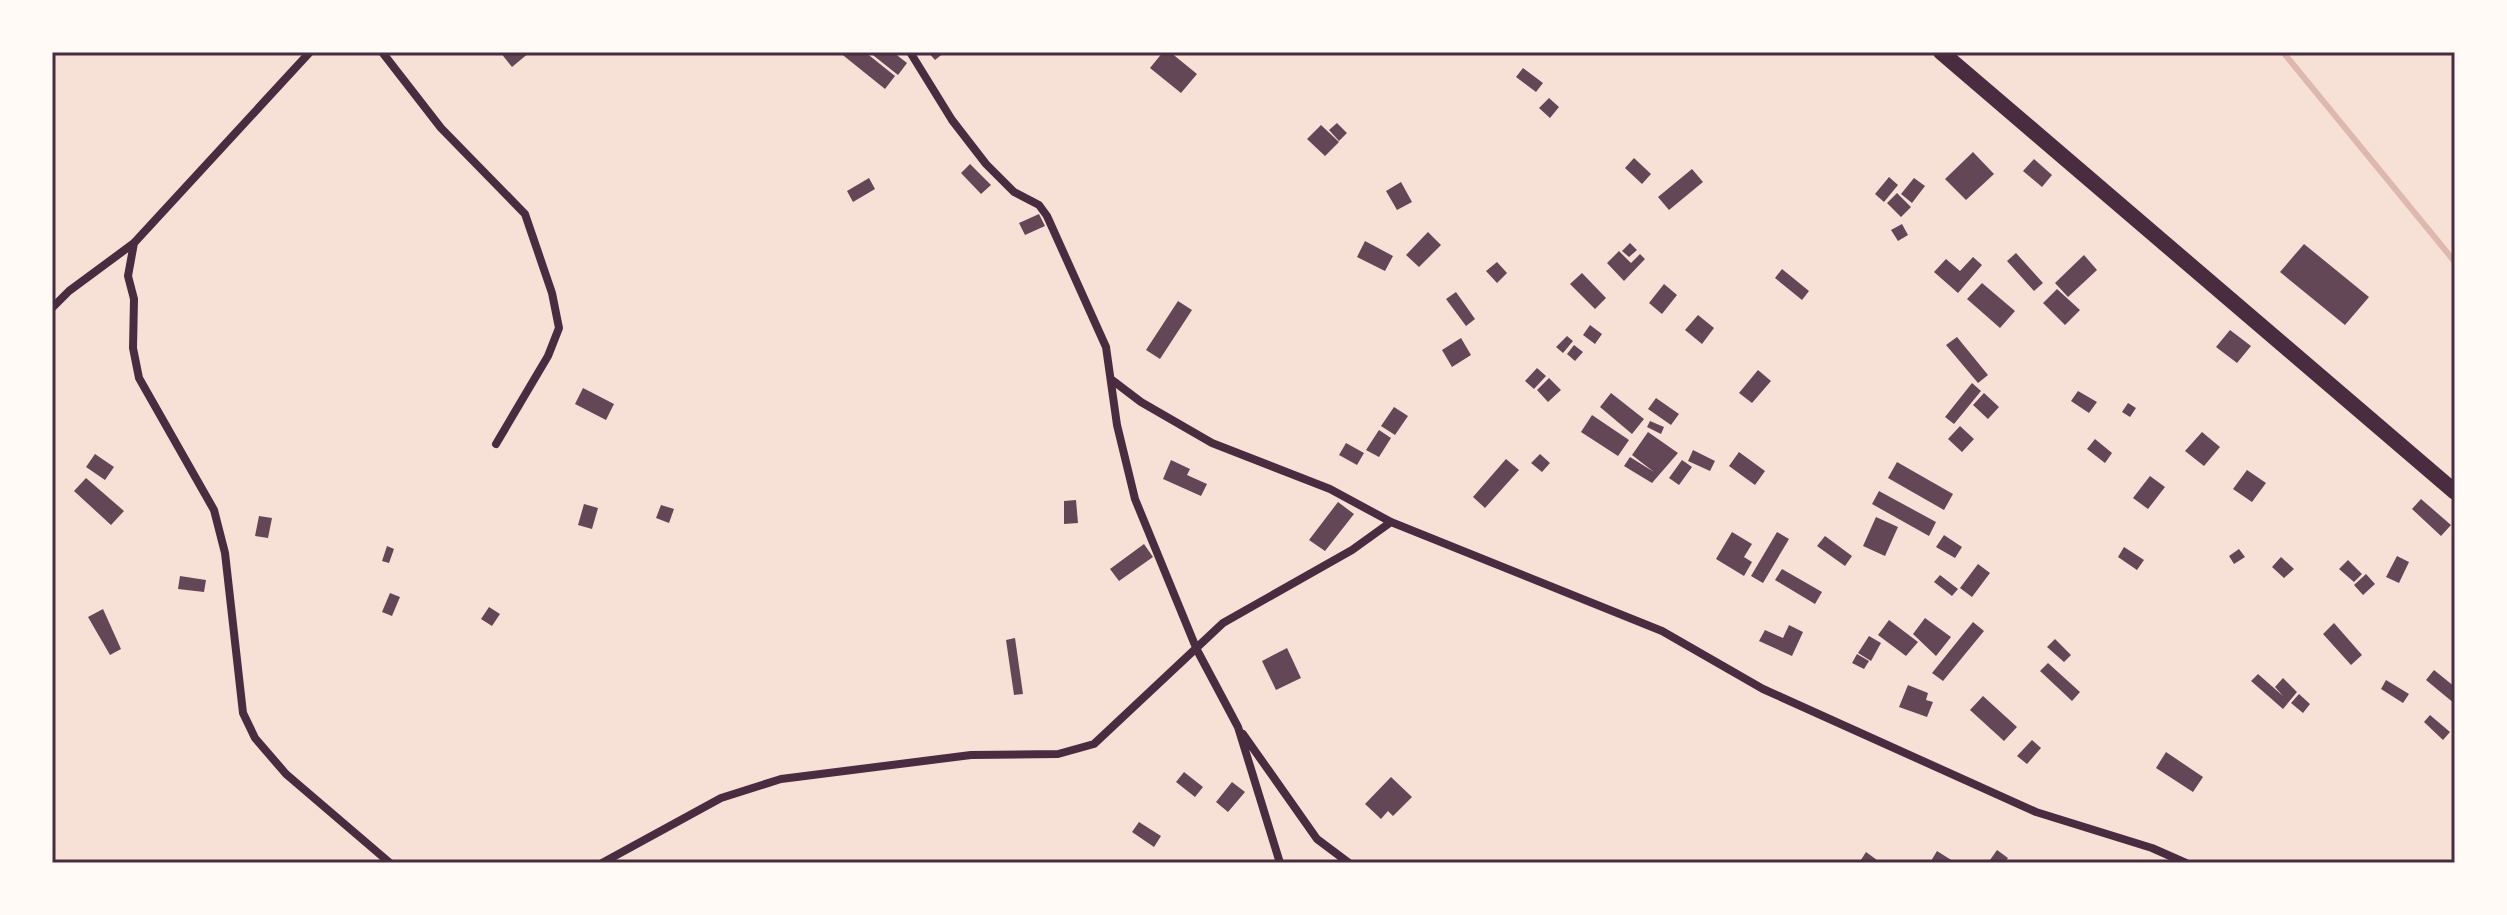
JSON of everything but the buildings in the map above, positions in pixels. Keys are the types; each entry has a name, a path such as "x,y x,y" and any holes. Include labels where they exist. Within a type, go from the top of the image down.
{"main road":[{"path":"1941,52 2455,492"}],"street":[{"path":"52,308 69,291 134,243 310,52"},
{"path":"382,52 441,128 525,214 552,293 559,328 548,356 496,444"},
{"path":"910,52 952,120 986,164 1014,192 1039,205 1047,216 1106,347 1117,425 1135,499 1197,650 1238,727 1317,839 1349,863"},
{"path":"134,243 128,276 134,299 133,348 139,378 214,510 225,553 234,663 243,713 255,738 286,774 390,863"},
{"path":"1112,380 1141,402 1212,443 1330,489 1391,522 1662,631 1763,689 2036,812 2152,848 2186,863"},
{"path":"602,863 721,798 781,779 971,755 1058,754 1094,744 1223,623 1352,550 1391,522"},
{"path":"1238,727 1280,863"}],"waterway":[{"path":"2283,52 2455,262"}]}
